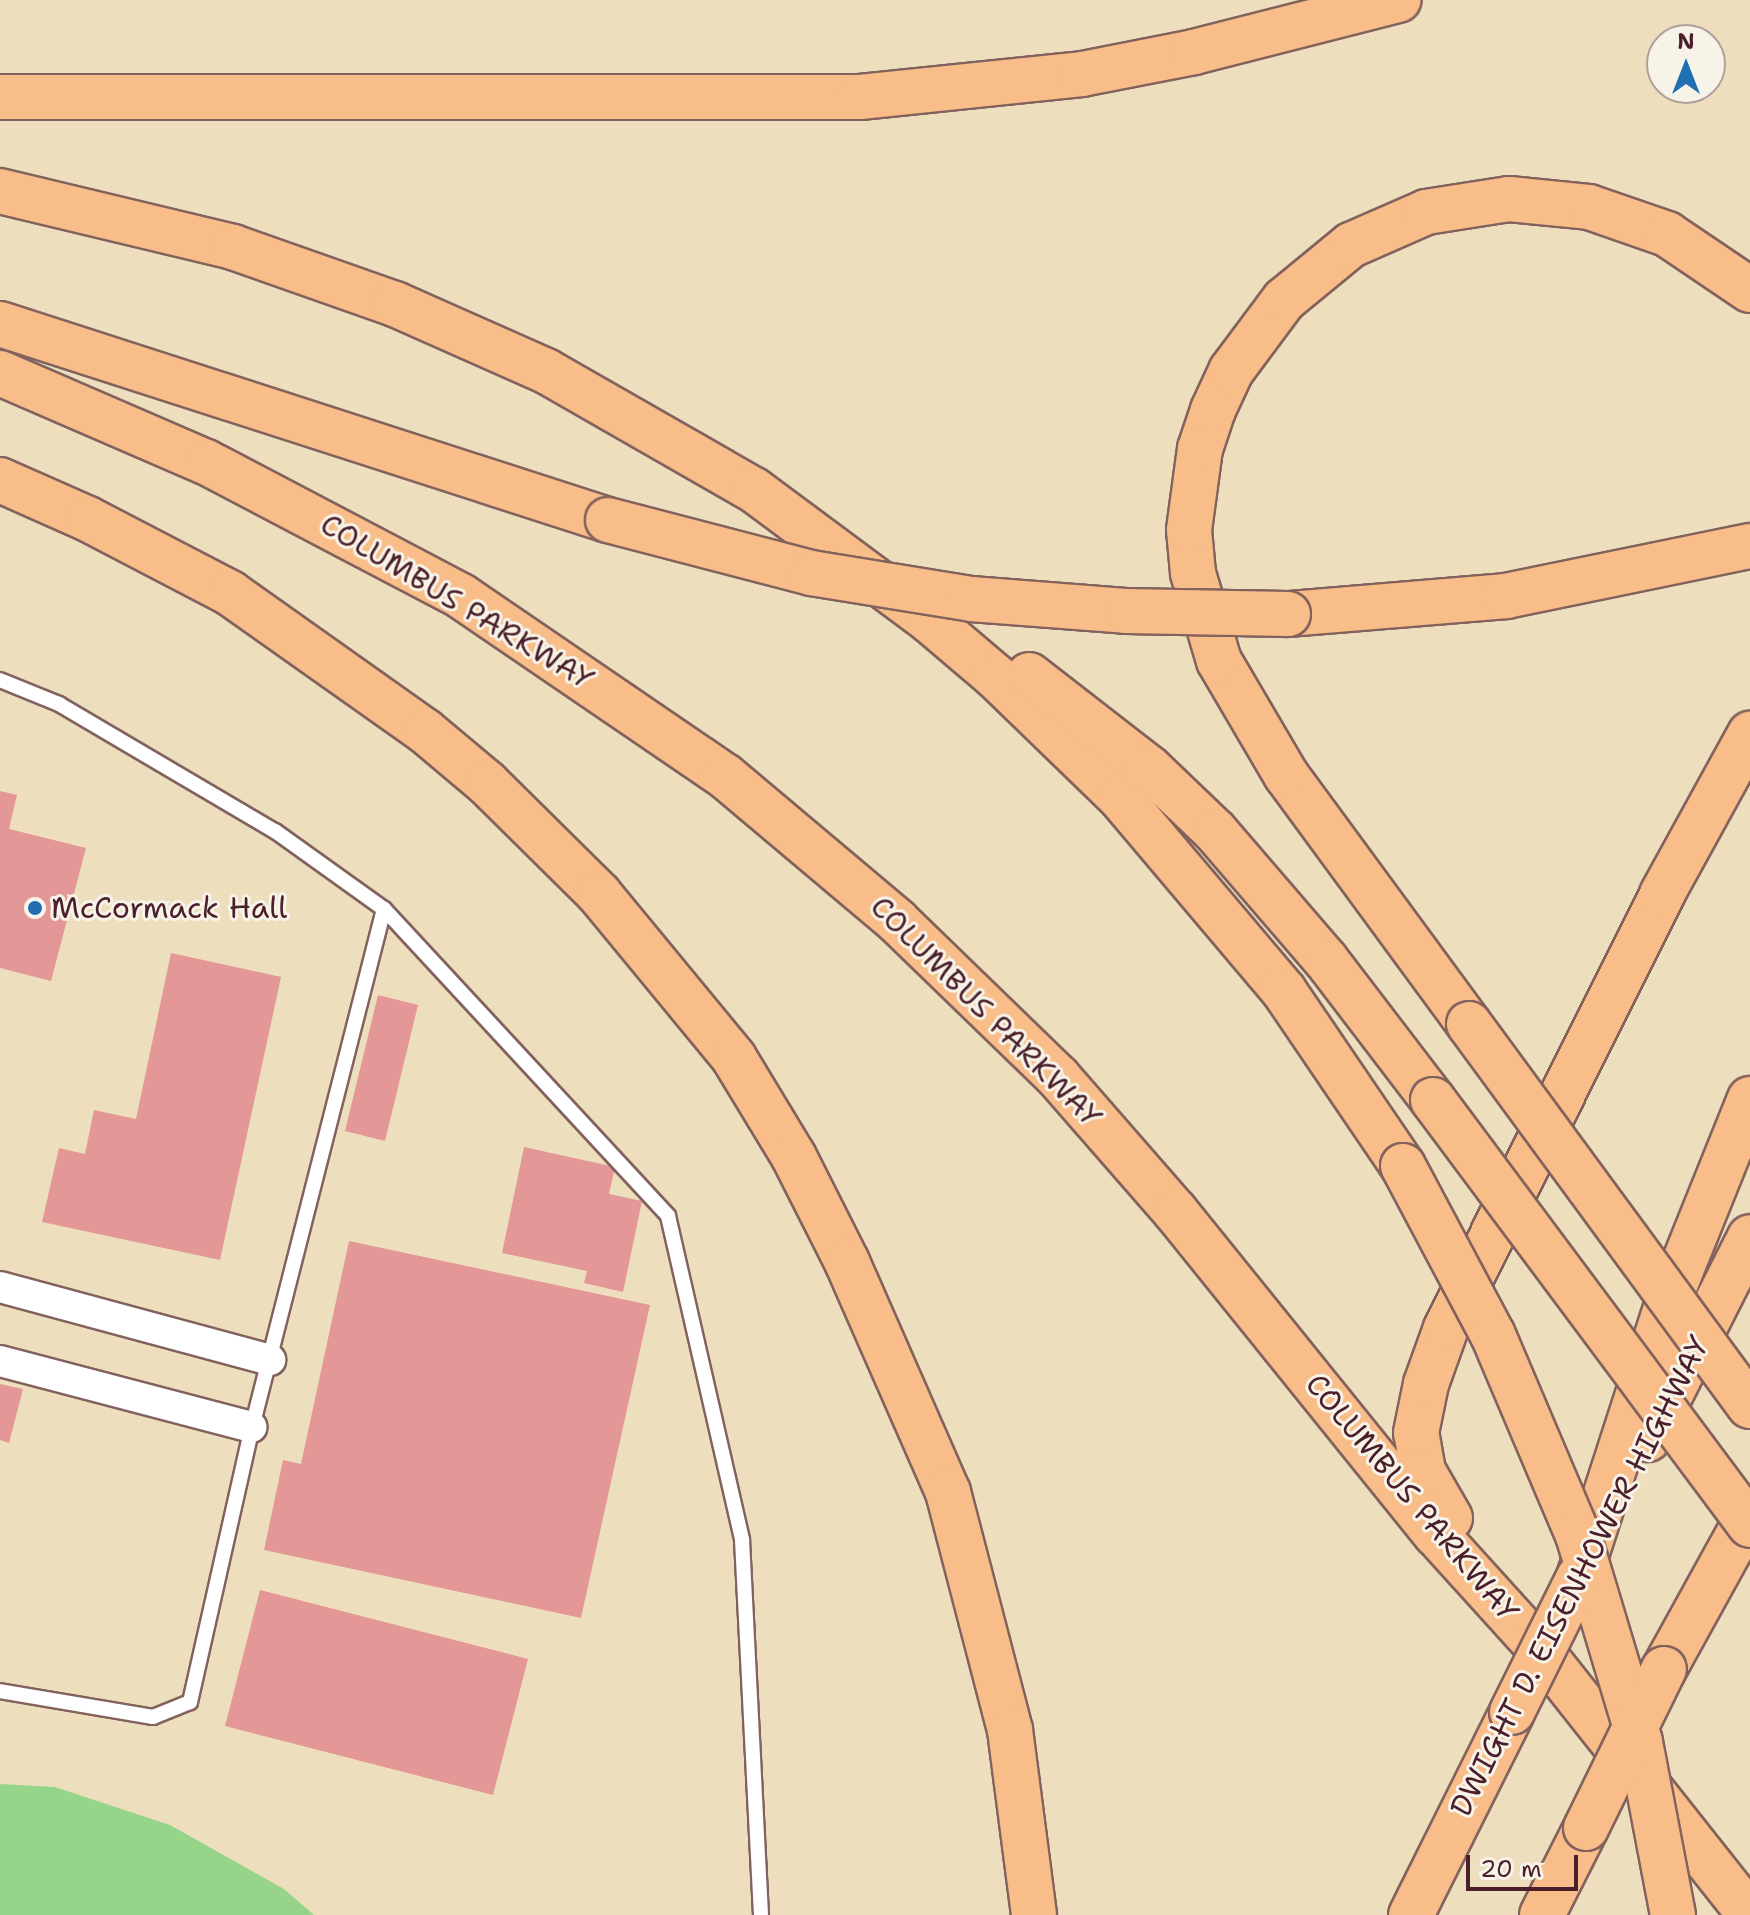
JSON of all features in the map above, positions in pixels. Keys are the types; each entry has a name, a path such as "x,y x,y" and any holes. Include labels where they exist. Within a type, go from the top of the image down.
{"highway":[{"path":"0,97 860,97 1082,74 1208,49 1398,0"},
{"path":"0,191 233,247 395,304 546,371 754,490 1008,659 1149,768 1273,895 1433,1100 1750,1525"},
{"path":"1750,290 1703,254 1667,234 1589,207 1509,199 1426,212 1351,245 1284,300 1231,371 1200,449 1189,530 1196,588 1219,661 1286,775 1750,1406"},
{"path":"0,324 608,520 811,573 971,599 1126,611 1288,614 1432,604 1640,572 1750,546"},
{"name":"COLUMBUS PARKWAY","path":"0,373 192,456 461,596 666,733 795,833 952,971 1067,1087 1185,1222 1436,1534 1533,1641 1750,1915"},
{"path":"0,480 88,519 230,593 425,731 487,783 599,894 734,1058 794,1157 867,1301 948,1492 1010,1730 1034,1915"},
{"path":"754,490 929,620 996,677 1120,797 1284,991 1403,1166 1493,1335 1578,1535 1640,1742 1673,1915"},
{"path":"1533,1641 1432,1490 1418,1452 1419,1409 1446,1328 1486,1240 1750,734"},
{"path":"1579,1577 1667,1305 1750,1099"},
{"name":"DWIGHT D. EISENHOWER HIGHWAY","path":"1411,1915 1750,1237"},
{"path":"1542,1915 1664,1669 1750,1513"}],"street":[{"path":"0,1287 270,1360"},
{"path":"0,1361 252,1427"}],"lane":[{"path":"0,680 59,704 275,831 384,909 668,1216 742,1540 761,1915"},
{"path":"0,1691 153,1717 190,1702 252,1427 384,909"}],"green space":[{"path":"0,1784 55,1787 170,1825 284,1889 314,1915 0,1915"}],"building":[{"name":"McCormack Hall","path":"0,791 17,795 9,829 86,848 51,981 0,968"},
{"path":"171,953 281,977 220,1260 42,1222 59,1148 85,1154 94,1110 136,1119"},
{"path":"378,995 418,1005 385,1141 345,1131"},
{"path":"524,1147 615,1167 609,1194 642,1201 623,1292 584,1283 587,1271 502,1253"},
{"path":"349,1241 650,1305 581,1618 264,1550 283,1460 301,1464"},
{"path":"0,1384 23,1389 9,1443 0,1440"},
{"path":"260,1590 528,1659 493,1795 225,1726"}],"place":[{"name":"McCormack Hall","path":"35,908"}]}
